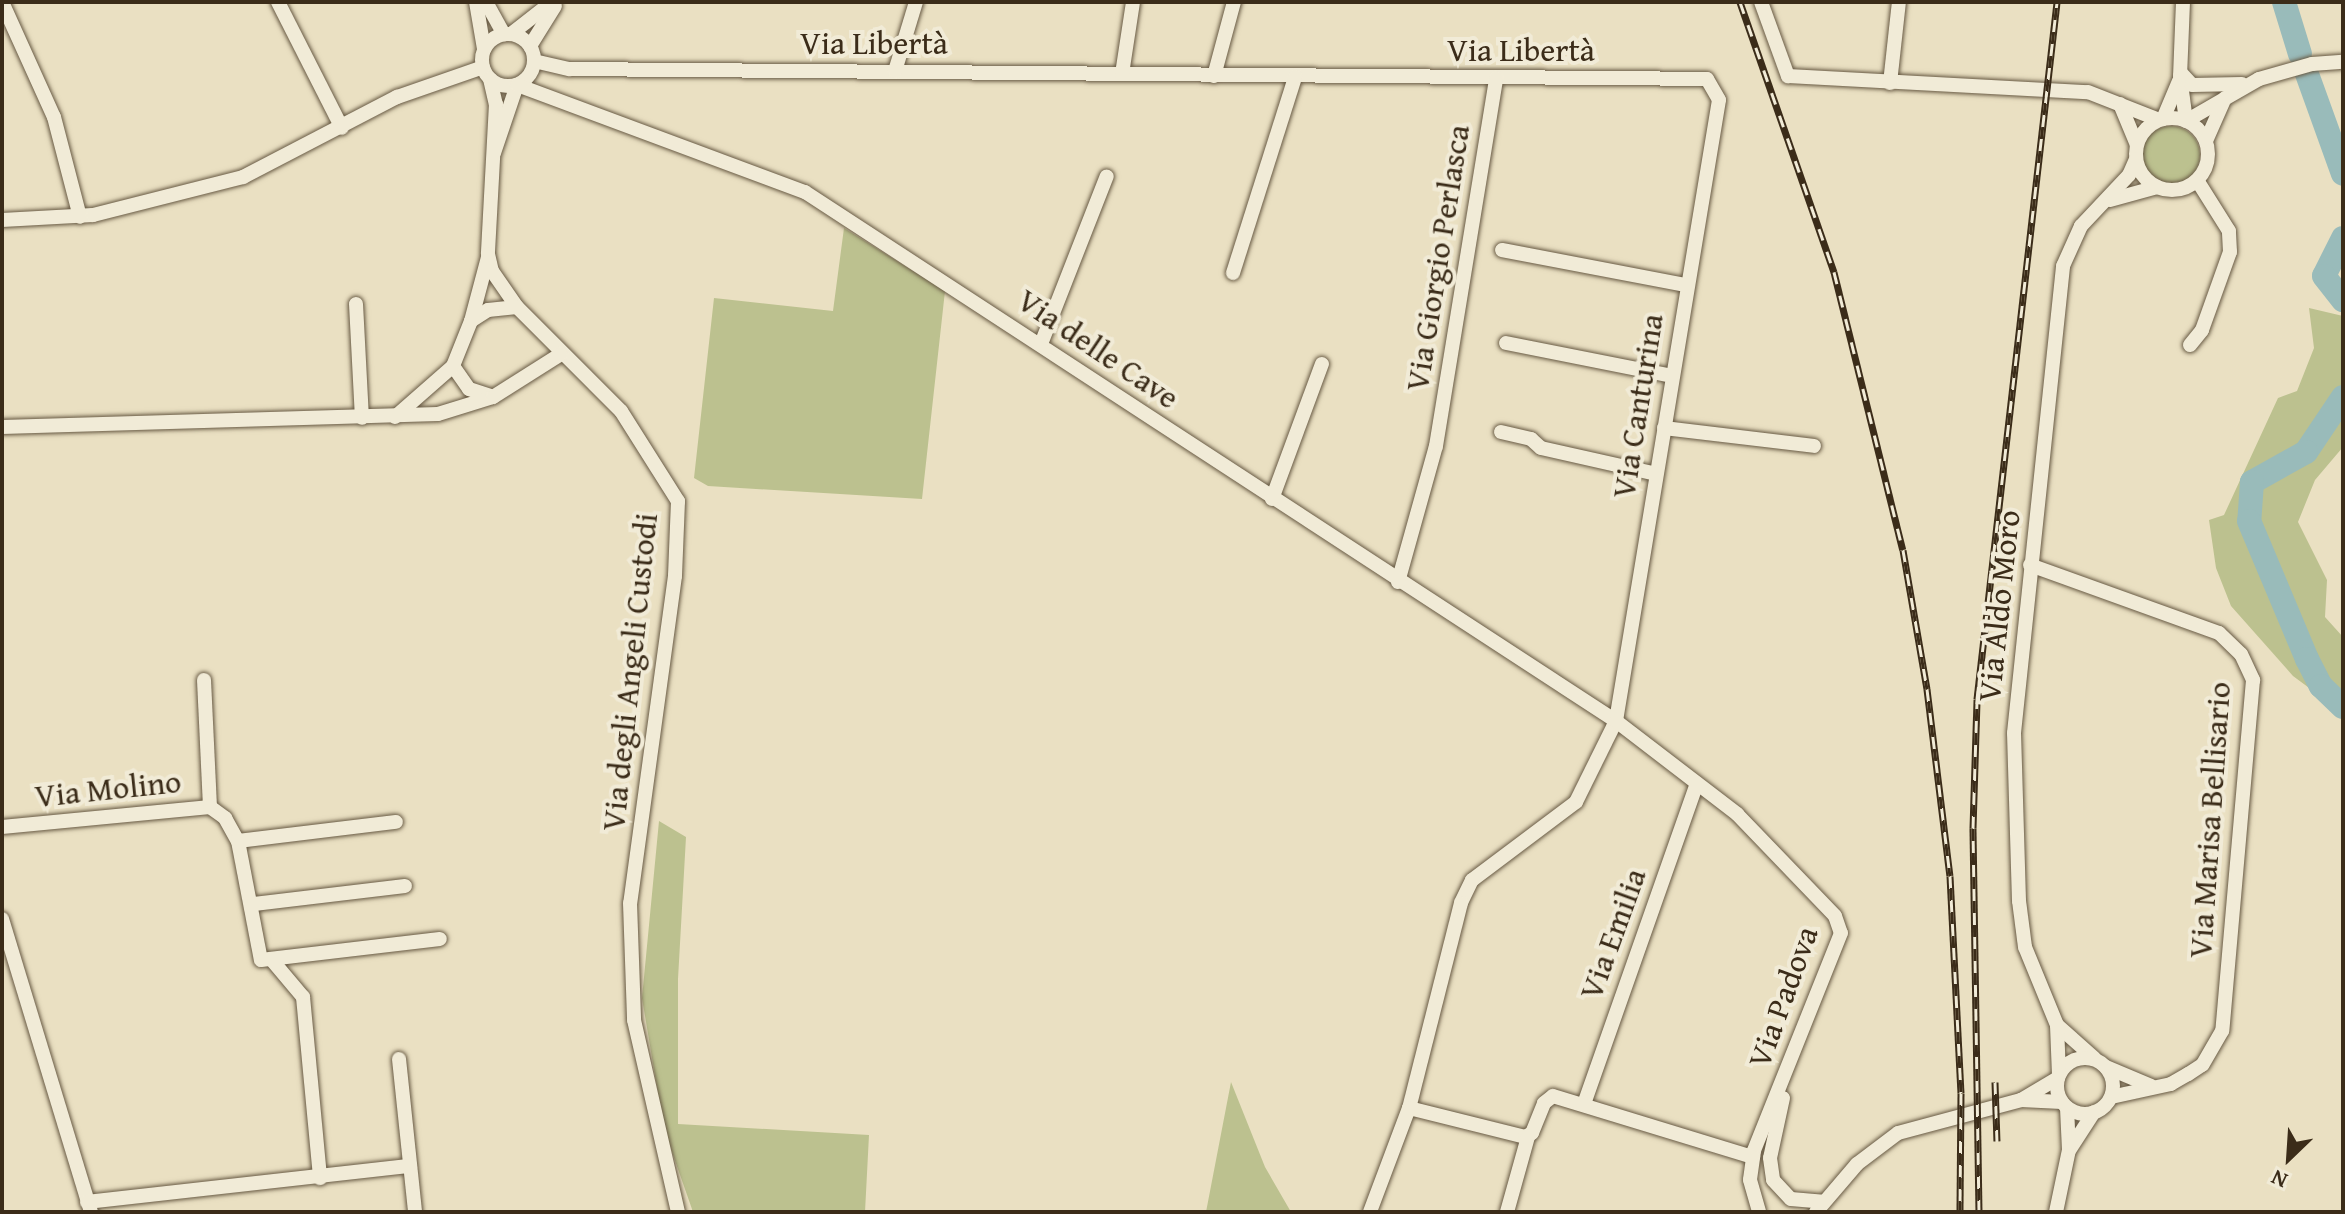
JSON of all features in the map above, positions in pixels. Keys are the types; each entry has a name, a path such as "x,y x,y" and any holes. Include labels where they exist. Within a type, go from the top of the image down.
{"street":[{"path":"2,2 54,117 80,217"},
{"path":"278,2 342,128"},
{"path":"476,2 486,73"},
{"path":"486,2 508,34 530,46"},
{"path":"3,216 80,217 243,177 397,97 486,73 517,85 530,75 534,61 530,46 554,2"},
{"path":"484,49 554,2"},
{"path":"895,71 916,2"},
{"path":"1122,74 1133,2"},
{"path":"1214,76 1234,2"},
{"path":"1761,2 1788,76 2088,92 2161,120 2186,121 2251,83 2294,68 2343,62"},
{"path":"1890,83 1899,2"},
{"path":"2183,2 2180,74 2186,121 2206,141"},
{"name":"Via Libertà","path":"534,61 570,69 1707,79 1719,100"},
{"name":"Via degli Angeli Custodi","path":"486,73 496,104 488,254 501,287 561,354 621,411 678,501 675,576 630,903 634,1020 678,1212"},
{"path":"2180,74 2192,85 2251,83"},
{"path":"2136,152 2145,130 2161,120 2180,74"},
{"path":"1233,273 1295,77"},
{"name":"Via Giorgio Perlasca","path":"1398,582 1436,446 1496,78"},
{"name":"Via degli Angeli Custodi","path":"494,153 517,85"},
{"name":"Via delle Cave","path":"517,85 790,184 938,275 1398,582 1616,721"},
{"path":"2106,202 2157,187 2178,190 2197,180 2207,162 2206,141 2227,96"},
{"name":"Via Canturina","path":"1370,1212 1409,1108 1461,903 1472,880 1576,802 1616,721 1685,285 1719,100"},
{"path":"2120,103 2136,152 2157,187"},
{"name":"Via Aldo Moro","path":"2058,1077 2057,1025 2025,947 2019,901 2014,733 2063,266 2081,226 2106,202 2136,152"},
{"path":"1041,344 1107,176"},
{"path":"2190,345 2202,330 2230,252 2229,231 2197,180"},
{"path":"1502,250 1685,285"},
{"path":"395,417 453,366 471,321 488,254"},
{"path":"356,304 362,418"},
{"path":"471,321 488,310 517,307"},
{"path":"1506,343 1672,376"},
{"path":"2,427 438,414 493,397 561,354"},
{"path":"1272,499 1322,364"},
{"path":"453,366 469,389 493,397"},
{"path":"1664,428 1814,446"},
{"path":"1501,432 1531,439 1541,448 1656,474"},
{"name":"Via Marisa Bellisario","path":"2030,565 2219,633 2241,654 2253,680 2222,1031 2202,1065 2171,1084 2111,1097"},
{"path":"204,680 210,807"},
{"name":"Via Padova","path":"1616,721 1747,823 1840,924 1838,948 1753,1157 1759,1212"},
{"name":"Via Emilia","path":"1584,1104 1697,783"},
{"name":"Via Molino","path":"2,827 210,807 225,818 238,841 254,904 261,960 271,959"},
{"path":"238,841 396,822"},
{"path":"254,904 405,886"},
{"path":"2,919 89,1207 410,1166"},
{"path":"271,959 440,939"},
{"path":"271,959 303,997 320,1178"},
{"name":"Via Aldo Moro","path":"2057,1025 2102,1063"},
{"path":"1789,1066 1770,1172 1788,1197 1822,1209 1857,1164 1898,1133 2021,1100 2058,1077 2079,1058 2102,1063 2152,1087"},
{"path":"399,1059 415,1212"},
{"path":"2069,1150 2094,1112 2111,1097 2113,1081 2102,1063"},
{"path":"2056,1212 2069,1150 2065,1105 2058,1077"},
{"path":"1507,1212 1528,1137 1547,1098 1584,1104 1753,1157"},
{"path":"2021,1100 2094,1112"},
{"path":"1409,1108 1528,1137"},
{"path":"1755,1195 1772,1212"}],"green space":[{"path":"2171,126 2191,135 2200,155 2191,175 2171,184 2151,175 2142,155 2151,135"},
{"path":"844,228 945,291 922,499 708,486 694,478 714,298 833,311"},
{"path":"2309,308 2343,316 2343,447 2315,480 2298,522 2327,580 2325,617 2343,637 2343,713 2293,676 2231,606 2216,568 2209,520 2224,515 2278,398 2297,391 2314,348"},
{"path":"659,821 686,837 678,979 678,1124 869,1135 865,1212 693,1212 664,1129 642,998"},
{"path":"1231,1082 1265,1167 1291,1212 1206,1212"}],"waterway":[{"path":"2284,2 2300,54"},
{"path":"2307,74 2343,174"},
{"path":"2343,238 2324,276 2343,300"},
{"path":"2343,397 2306,452 2252,482 2249,521 2307,659 2321,686 2343,707"}],"railway":[{"path":"1740,2 1834,272 1903,550 1927,689 1950,876 1961,1093 1960,1212"},
{"path":"1979,1212 1973,828 1977,699 2057,2"},
{"path":"1995,1082 1997,1141"}]}
